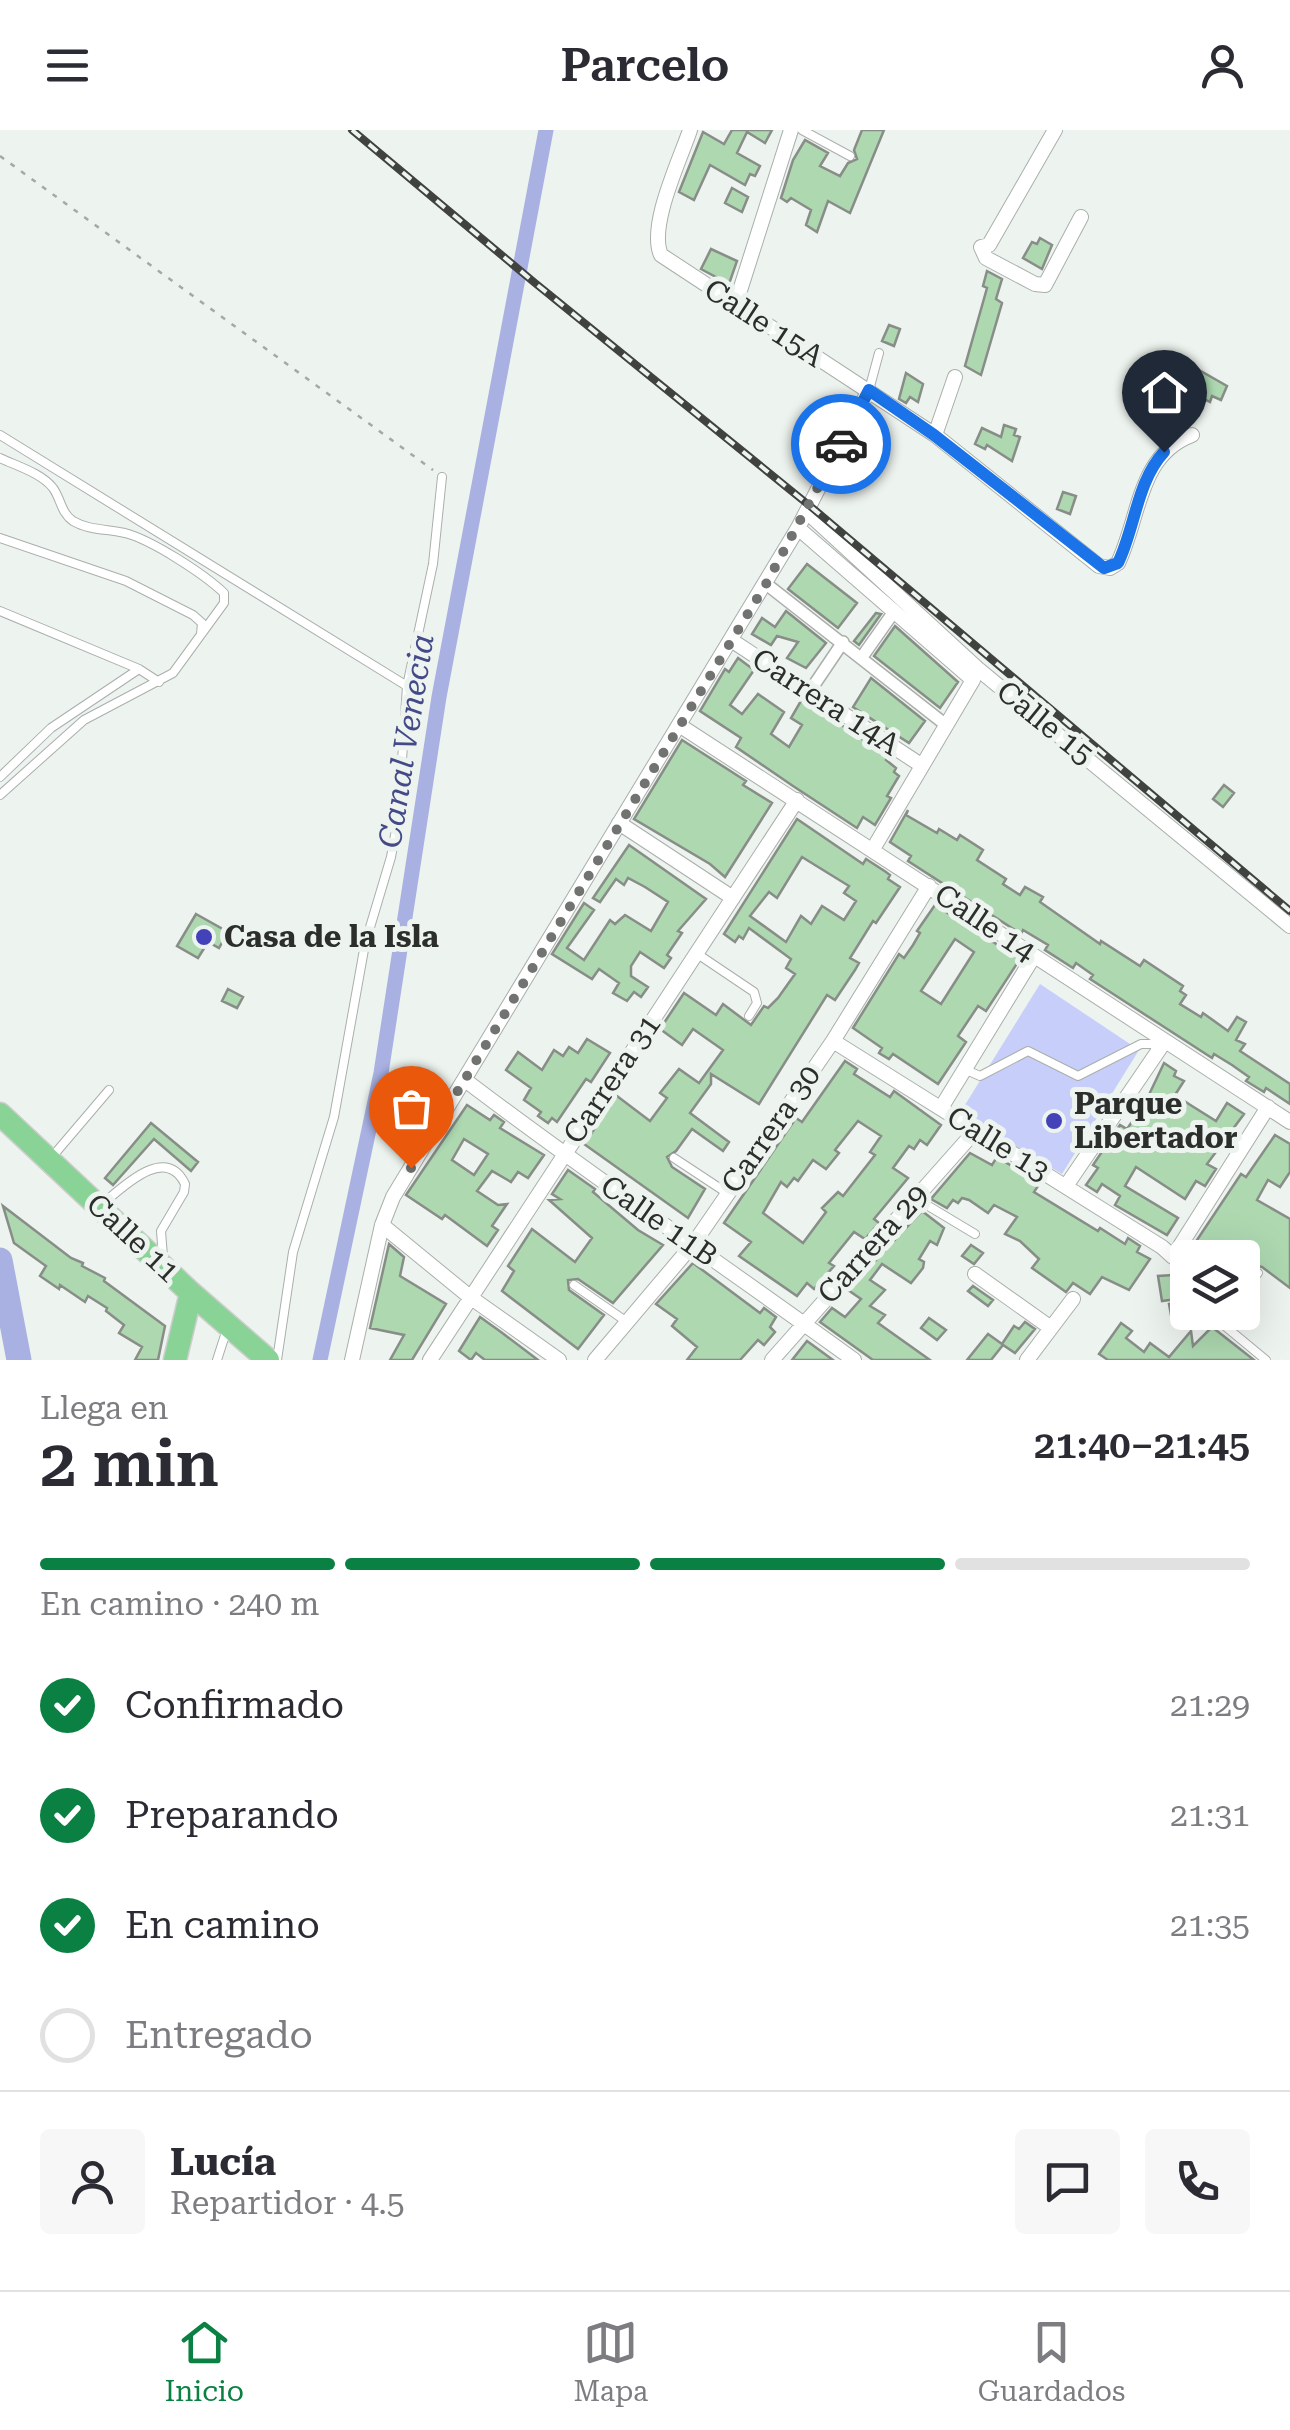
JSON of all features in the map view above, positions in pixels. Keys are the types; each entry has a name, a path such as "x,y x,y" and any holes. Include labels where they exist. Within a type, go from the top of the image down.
{"main road":[{"name":"Calle 11","path":"0,1114 268,1360"},
{"path":"175,1360 192,1293"}],"street":[{"name":"Calle 15A","path":"690,130 657,236 661,255 934,435 1099,566 1110,568 1118,563 1155,461 1192,435"},
{"path":"736,303 791,130"},
{"path":"1054,130 989,245 982,247 986,258 1035,284 1045,285 1081,217"},
{"path":"934,435 955,378"},
{"path":"352,1360 382,1225 393,1197 766,584 869,390"},
{"name":"Calle 15","path":"806,512 978,669 1290,926"},
{"name":"Calle 15","path":"798,528 973,680 946,725"},
{"path":"766,584 946,725 873,849"},
{"path":"862,656 893,613"},
{"name":"Carrera 14A","path":"732,640 921,765"},
{"path":"810,691 843,642"},
{"name":"Calle 14","path":"679,725 929,886 1162,1046 1290,1122"},
{"name":"Carrera 31","path":"430,1360 797,800"},
{"path":"619,823 733,898"},
{"name":"Carrera 30","path":"595,1360 694,1243 833,1040 929,886"},
{"path":"941,1108 1034,956"},
{"name":"Calle 13","path":"833,1040 1168,1252"},
{"path":"1066,1186 1162,1046"},
{"name":"Calle 11B","path":"465,1080 562,1154 694,1243 854,1360"},
{"path":"1168,1252 1268,1107"},
{"name":"Carrera 29","path":"772,1360 976,1130"},
{"path":"382,1225 470,1297 559,1360"},
{"path":"975,1274 1051,1328"},
{"path":"1027,1360 1073,1300"}],"lane":[{"path":"802,130 850,156"},
{"path":"869,390 879,353"},
{"path":"0,436 407,686"},
{"path":"0,458 47,481 57,493 64,514 72,520 88,528 129,534 224,593 224,603 173,673 84,720 0,795"},
{"path":"277,1360 300,1223 334,1117 365,944 391,857 398,818 407,686 434,564 442,477"},
{"path":"0,538 126,581 193,615 202,623 199,638"},
{"path":"0,611 139,669 159,682"},
{"path":"0,777 51,728 139,669"},
{"path":"696,954 757,996 749,1016"},
{"path":"964,1069 980,1076 1028,1051 1078,1076 1141,1044 1162,1046"},
{"path":"50,1160 109,1090"},
{"path":"674,1158 727,1193"},
{"path":"99,1206 148,1168 168,1167 176,1171 185,1184 184,1192 160,1231 163,1267"},
{"path":"915,1198 975,1234"},
{"path":"574,1285 627,1322"},
{"path":"217,1360 228,1325"},
{"path":"1230,1330 1266,1360"}],"path":[{"path":"0,156 442,477"}],"shaded area":[{"name":"Parque Libertador","path":"1040,984 1139,1050 1062,1174 960,1113"}],"building":[{"path":"732,130 772,130 765,143 747,132 737,153 760,166 755,176 750,174 745,185 710,165 694,200 679,192 703,132 724,144"},
{"path":"862,130 884,130 850,213 828,201 817,232 806,225 811,210 791,198 787,202 781,198 793,160 805,140 828,153 820,166 840,176 848,163 857,159 854,150"},
{"path":"732,188 748,197 742,212 725,203"},
{"path":"1040,238 1052,245 1042,269 1023,258 1032,242 1037,244"},
{"path":"711,249 737,261 729,284 701,269"},
{"path":"987,271 1002,279 996,299 1002,303 981,375 965,366 987,288 983,286"},
{"path":"889,325 900,329 894,346 882,341"},
{"path":"1192,366 1227,386 1221,400 1212,396 1210,402 1204,399 1201,405 1191,400 1194,391 1184,386"},
{"path":"906,373 923,384 918,402 910,397 906,403 899,399"},
{"path":"1004,425 1016,429 1014,435 1020,437 1012,461 987,445 985,449 975,444 982,428 1001,437"},
{"path":"1063,492 1076,496 1070,514 1057,509"},
{"path":"807,564 857,603 838,628 788,589"},
{"path":"786,611 826,643 806,668 787,658 798,642 777,636 771,645 752,634 762,618 775,627"},
{"path":"876,613 881,614 859,645 854,641"},
{"path":"895,626 958,682 940,708 874,656"},
{"path":"738,658 754,670 730,705 742,714 758,694 784,712 771,734 789,747 802,725 791,718 802,699 888,756 886,760 899,776 875,825 863,817 857,828 736,747 741,738 700,711 725,669 729,672"},
{"path":"871,678 925,721 909,743 853,707"},
{"path":"682,740 746,781 743,785 772,803 725,877 634,819"},
{"path":"1224,785 1234,793 1223,807 1213,799"},
{"path":"908,810 906,815 937,833 939,829 957,840 960,835 983,850 977,860 1006,879 1003,884 1020,895 1025,887 1043,897 1040,902 1100,944 1101,941 1140,966 1144,960 1183,986 1180,991 1186,995 1180,1004 1201,1017 1203,1013 1228,1031 1237,1017 1246,1022 1236,1040 1245,1044 1240,1051 1290,1084 1290,1104 1266,1088 1264,1092 1246,1081 1249,1077 1232,1065 1214,1054 1212,1058 1090,979 1093,975 1076,963 1073,968 1045,950 1048,945 1023,930 1021,934 908,861 911,856 890,842"},
{"path":"797,819 863,864 866,859 886,872 890,875 888,879 900,887 850,958 859,963 855,970 835,1000 827,995 759,1104 711,1074 711,1084 690,1113 729,1142 723,1151 692,1129 667,1157 672,1167 705,1189 688,1218 584,1144 617,1096 650,1121 667,1098 660,1093 679,1069 699,1083 723,1050 693,1029 682,1045 660,1029 684,993 716,1015 723,1004 751,1025 795,974 786,968 791,959 749,928 743,939 739,936 735,942 724,934","holes":["802,857 849,886 844,893 856,901 844,920 822,906 811,924 801,916 786,942 750,916 769,892 777,898"]},
{"path":"629,845 706,899 678,931 682,933 667,955 671,958 664,968 640,952 631,966 631,976 648,987 641,997 634,992 627,1001 613,993 619,983 599,969 592,979 552,954 584,903 594,910 567,948 584,960 610,920 615,924 625,915 651,931 668,902 645,887 628,878 624,885 616,879 600,902 593,898"},
{"path":"935,905 1020,959 986,1011 978,1006 958,1036 966,1042 938,1084 893,1054 889,1059 879,1053 882,1048 853,1028 899,954 904,958 913,945 920,933 917,931","holes":["955,939 974,952 941,1004 921,991"]},
{"name":"Casa de la Isla","path":"196,914 228,932 219,948 208,942 198,958 177,946"},
{"path":"228,989 243,997 237,1008 222,1001"},
{"path":"587,1039 610,1053 591,1082 586,1079 557,1122 552,1118 548,1123 538,1116 541,1112 524,1100 531,1088 506,1070 518,1052 542,1070 554,1050 563,1056 569,1047 578,1053"},
{"path":"845,1061 857,1069 854,1074 890,1097 894,1091 941,1125 927,1145 920,1140 914,1149 909,1146 893,1168 908,1178 874,1219 879,1223 865,1239 854,1232 829,1263 834,1266 814,1289 807,1283 797,1296 739,1256 751,1242 724,1223 796,1118 802,1122","holes":["858,1121 881,1136 870,1152 875,1155 843,1196 838,1192 822,1208 826,1212 803,1243 763,1213 781,1182 787,1187 794,1178 798,1181 813,1160 826,1169 839,1153 835,1150"]},
{"path":"1164,1063 1184,1081 1175,1095 1192,1106 1216,1121 1227,1103 1244,1114 1207,1164 1216,1169 1205,1186 1196,1181 1185,1199 1136,1167 1125,1186 1178,1218 1167,1235 1115,1205 1120,1196 1102,1184 1097,1192 1086,1185 1098,1168 1093,1165 1120,1125 1127,1129 1146,1101"},
{"path":"467,1105 490,1120 494,1115 504,1122 500,1128 544,1155 528,1178 518,1172 511,1182 492,1171 477,1191 498,1205 507,1204 492,1226 498,1230 487,1246 445,1215 442,1219 406,1195","holes":["464,1139 488,1154 474,1175 452,1160"]},
{"path":"151,1123 198,1162 191,1171 154,1139 113,1185 105,1178"},
{"path":"1275,1135 1290,1144 1290,1172 1280,1187 1268,1180 1257,1200 1290,1219 1290,1288 1260,1266 1260,1240 1197,1240 1241,1174 1246,1177"},
{"path":"970,1153 992,1165 997,1157 1040,1183 1034,1192 1098,1231 1100,1228 1125,1244 1128,1238 1140,1246 1137,1252 1150,1259 1129,1290 1102,1277 1090,1294 1073,1283 1066,1292 1032,1268 1039,1259 1020,1241 1005,1234 1017,1217 994,1205 988,1213 962,1198 958,1203 953,1200 947,1208 931,1199"},
{"path":"568,1170 595,1189 593,1192 638,1230 663,1245 613,1303 578,1279 568,1280 569,1290 604,1315 578,1349 502,1291 514,1271 508,1266 532,1229 575,1262 592,1238 549,1200 560,1199 552,1194"},
{"path":"3,1206 165,1326 158,1360 135,1360 142,1347 119,1333 124,1325 107,1308 88,1296 85,1302 40,1276 46,1266 14,1243"},
{"path":"922,1211 944,1228 937,1245 930,1241 919,1259 924,1262 923,1268 911,1283 882,1264 870,1280 885,1290 870,1306 885,1315 878,1323 930,1360 873,1360 820,1322 832,1308 845,1317 861,1299 848,1290"},
{"path":"389,1244 404,1257 400,1276 446,1304 412,1360 390,1360 404,1335 370,1328"},
{"path":"971,1245 983,1253 974,1264 962,1256"},
{"path":"693,1263 760,1313 764,1308 776,1317 770,1327 775,1332 764,1345 758,1340 740,1360 687,1360 697,1347 672,1326 677,1319 656,1304"},
{"path":"1170,1275 1170,1300 1162,1301 1158,1276"},
{"path":"973,1286 993,1300 988,1306 968,1291"},
{"path":"480,1317 538,1360 485,1360 476,1353 471,1360 459,1351"},
{"path":"929,1318 946,1330 937,1340 921,1328"},
{"path":"1025,1322 1035,1329 1015,1353 1003,1345 991,1360 967,1360 988,1334 1002,1344 1014,1326 1019,1329"},
{"path":"1121,1323 1132,1331 1126,1338 1144,1352 1150,1343 1169,1357 1191,1331 1193,1346 1209,1330 1216,1330 1254,1360 1108,1360 1099,1354"},
{"path":"807,1341 833,1360 792,1360"}],"waterway":[{"name":"Canal Venecia","path":"320,1360 381,1073 439,697 546,130"},
{"path":"0,1260 19,1360"}],"railway":[{"path":"352,130 810,506 1290,911"}],"way so far":[{"path":"411,1168 766,584 841,444"}],"place":[{"name":"Casa de la Isla","path":"204,937"},
{"name":"Parque Libertador","path":"1054,1121"}],"route":[{"path":"841,444 869,390 934,435 1104,568 1118,563 1147,480 1155,461 1164,452"}]}
